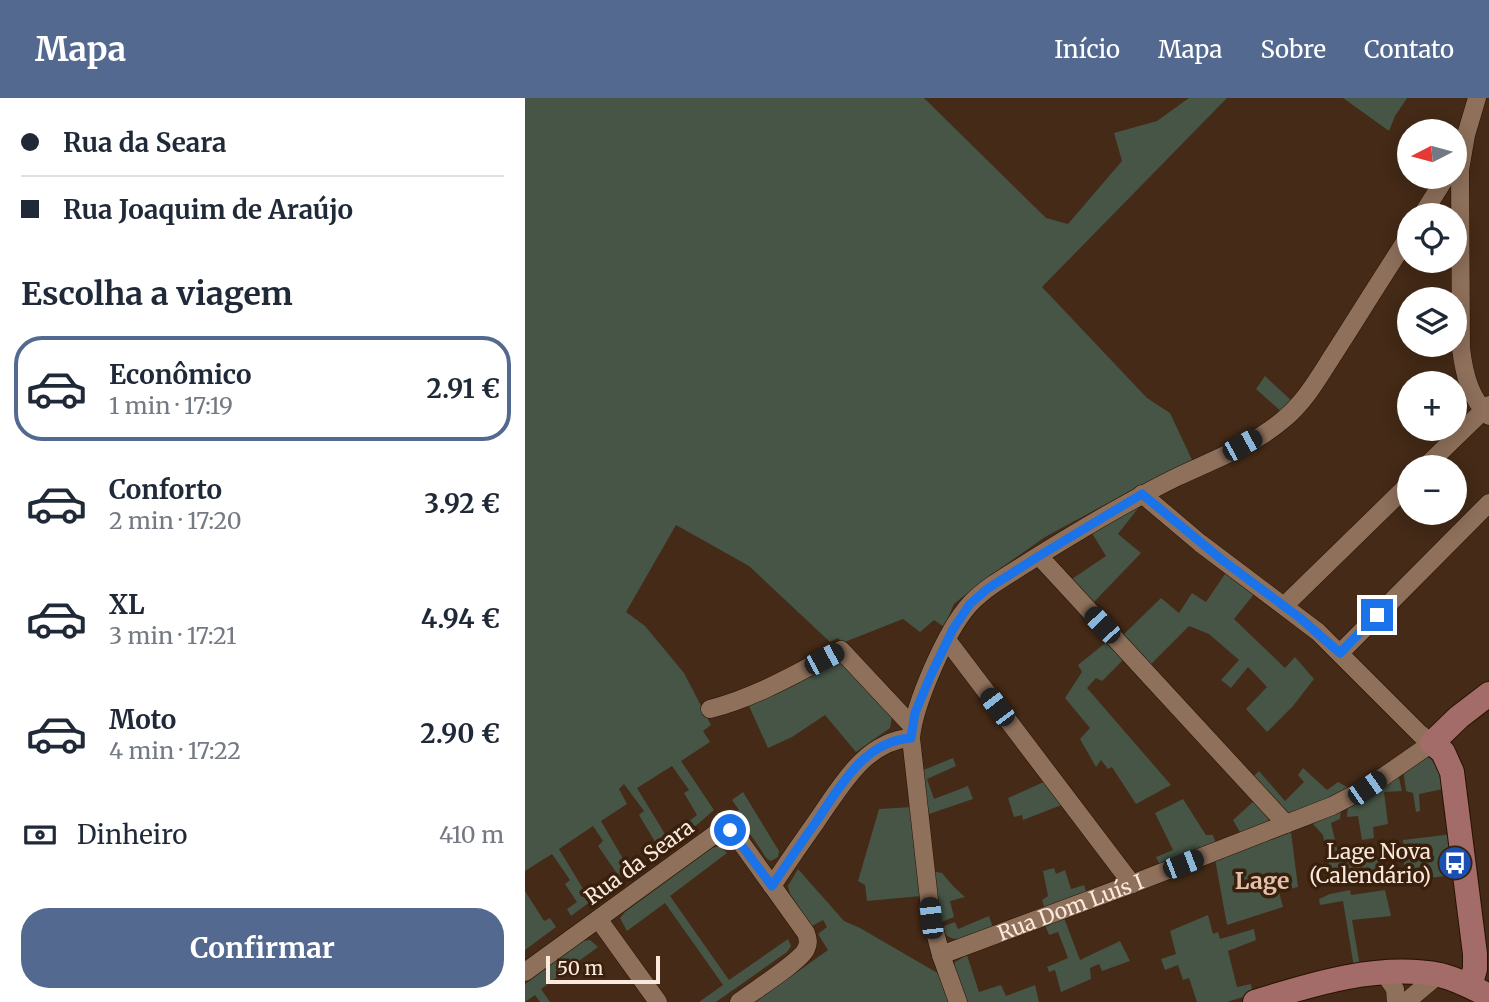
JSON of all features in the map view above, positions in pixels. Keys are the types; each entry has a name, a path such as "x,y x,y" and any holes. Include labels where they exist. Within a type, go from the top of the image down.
{"street":[{"path":"1467,129 1477,98"},
{"path":"1438,455 1487,410 1477,402 1466,379 1461,348 1459,189"},
{"path":"958,1002 931,918 912,732 920,700 960,616 987,589 1039,556 1142,494 1242,445 1286,418 1309,392 1397,255"},
{"path":"1142,494 1211,551 1318,632 1420,734 1443,752 1452,772 1475,954 1481,979 1456,980 1438,975 1412,973 1357,975 1255,1002"},
{"path":"1284,606 1397,496"},
{"path":"1340,653 1489,503"},
{"path":"1039,556 1286,824"},
{"path":"947,640 1132,884"},
{"path":"710,709 765,690 841,650 899,712 912,732"},
{"name":"Rua Dom Luís I","path":"941,955 1132,884 1350,798 1432,743 1459,717 1489,694"},
{"path":"892,742 899,727 899,712"},
{"path":"772,886 850,774 872,753 912,732"},
{"name":"Rua da Seara","path":"525,972 726,828 735,834 806,933 808,946 800,958 739,1002"},
{"path":"599,920 658,1002"},
{"path":"1384,973 1395,989 1396,1002"},
{"path":"1406,1002 1438,975"}],"green space":[{"path":"525,98 924,98 1046,218 1068,224 1122,161 1114,133 1157,121 1189,98 1227,98 1042,287 1147,398 1170,413 1193,462 1130,491 1045,537 954,604 944,627 934,620 920,632 903,619 842,643 838,638 830,642 749,566 676,525 626,612 645,626 684,673 711,725 703,731 710,742 681,761 714,810 692,829 688,822 697,815 684,793 689,790 672,766 637,788 665,834 671,831 677,839 652,857 648,851 657,845 639,815 644,811 624,784 619,789 627,804 601,821 625,862 632,858 638,867 612,887 608,881 618,875 598,846 603,841 593,826 559,849 585,892 593,888 598,896 571,916 567,909 577,902 565,884 570,880 552,854 525,871"},
{"path":"1343,98 1407,98 1389,131"},
{"path":"1265,376 1294,403 1282,412 1256,389"},
{"path":"1143,502 1118,534 1141,553 1093,603 1072,579 1106,556 1090,530"},
{"path":"1227,571 1254,594 1234,619 1285,668 1295,657 1314,679 1293,706 1267,732 1246,709 1267,687 1248,667 1231,688 1221,680 1239,660 1209,634 1189,626 1149,666 1122,636 1161,598 1179,613 1192,593 1206,602"},
{"path":"1109,640 1125,658 1102,681 1096,678 1087,688 1171,785 1136,804 1112,767 1108,769 1101,760 1096,767 1080,739 1090,728 1065,698 1082,672 1078,665"},
{"path":"836,660 841,660 892,717 890,728 856,752 825,715 792,737 768,748 749,706"},
{"path":"1421,757 1430,758 1448,788 1419,794 1420,811 1416,812 1413,793 1406,791 1403,769"},
{"path":"953,758 956,766 927,779 934,799 968,786 973,799 926,815 921,771"},
{"path":"1303,768 1327,790 1338,782 1349,788 1326,802 1289,815 1252,778 1259,771 1285,801 1304,782 1298,775"},
{"path":"1398,773 1402,791 1384,792 1388,824 1373,827 1374,838 1362,840 1358,816 1347,817 1348,805"},
{"path":"1046,781 1064,804 1023,820 1022,815 1014,817 1008,798"},
{"path":"743,792 779,851 778,857 771,861 736,813 739,810 732,800"},
{"path":"1183,799 1206,835 1213,835 1216,844 1160,865 1156,857 1173,850 1155,813"},
{"path":"1255,800 1269,819 1265,825 1241,834 1233,820"},
{"path":"912,807 921,896 867,901 865,885 858,881 879,809"},
{"path":"1341,809 1340,819 1331,823 1338,853 1361,849 1363,858 1377,854 1381,879 1343,886 1340,876 1332,880 1323,835 1313,824"},
{"path":"1291,832 1298,887 1279,892 1283,907 1227,925 1215,859"},
{"path":"1453,834 1457,875 1417,879 1414,865 1404,865 1403,840"},
{"path":"719,846 727,853 670,896 729,980 788,939 791,946 787,952 716,1002 699,1002 723,985 665,903 627,931 620,918 712,848"},
{"path":"1054,868 1056,874 1065,870 1071,889 1084,885 1087,894 1045,910 1042,900 1048,896 1043,871"},
{"path":"798,869 844,921 941,975 950,1002 755,1002 828,950 818,934 827,927 823,920 812,926 790,894 788,886"},
{"path":"932,871 942,873 965,897 950,901 954,917 939,923"},
{"path":"1350,890 1351,895 1385,890 1391,916 1352,920 1360,966 1354,967 1343,901 1320,905 1319,899"},
{"path":"525,891 544,921 550,918 556,927 525,950"},
{"path":"1208,915 1213,934 1218,932 1220,939 1254,929 1256,940 1228,951 1237,987 1251,984 1253,994 1227,1002 1197,1002 1189,978 1183,980 1178,965 1165,970 1161,959 1176,954 1170,931"},
{"path":"989,916 993,928 964,938 951,938 941,927 955,922 958,929"},
{"path":"1064,918 1080,960 1120,941 1130,961 1102,971 1099,964 1090,968 1091,979 1061,992 1055,970 1049,972 1047,967 1068,958 1058,932 1049,935 1045,925"},
{"path":"590,940 598,947 541,989 550,1002 540,1002 535,995 525,1002 525,984 583,941"},
{"path":"967,955 979,992 1001,985 1006,996 1035,985 1039,1002 965,1002 954,969 955,962"}],"place":[{"name":"Lage Nova (Calendário)","path":"1455,863"}],"district":[{"name":"Lage","path":"1262,880"}],"route":[{"path":"730,830 772,886 860,762 892,742 911,738 915,713 940,654 960,616 970,604 987,589 1142,494 1241,575 1318,632 1340,653 1377,615"}]}
